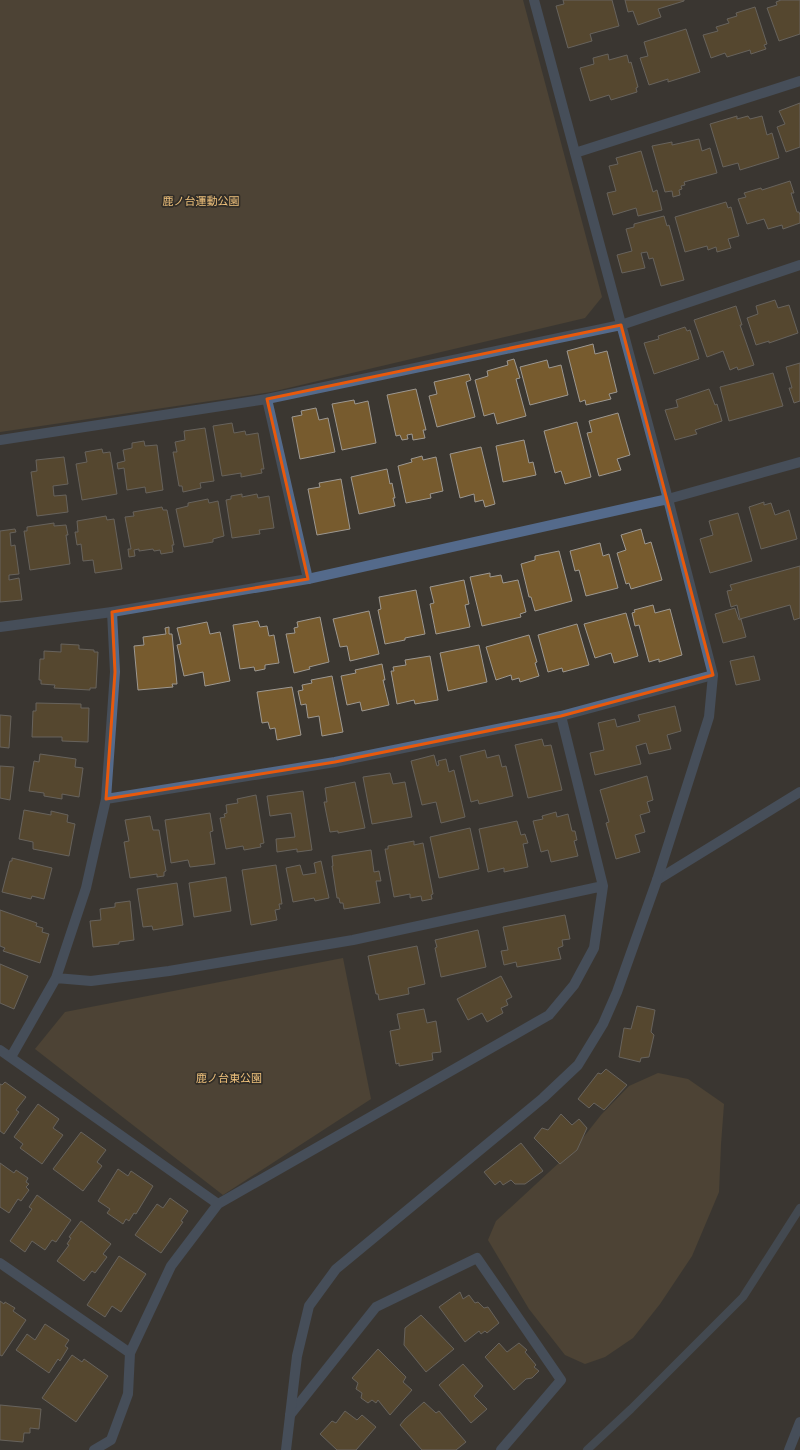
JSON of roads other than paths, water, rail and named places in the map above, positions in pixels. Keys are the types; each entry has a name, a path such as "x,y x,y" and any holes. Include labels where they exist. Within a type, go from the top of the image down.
{"street":[{"path":"286,1450 297,1356 309,1306 336,1269 543,1098 578,1065 603,1024 617,992 657,880 709,717 713,675 668,499 534,0"},
{"path":"575,153 800,81"},
{"path":"0,440 267,399 621,324 800,265"},
{"path":"267,399 308,579"},
{"path":"0,627 112,612 308,579 668,499 800,462"},
{"path":"11,1057 56,978 86,888 106,799 115,672 112,612"},
{"path":"106,799 335,762 561,716 713,675"},
{"path":"94,1450 111,1440 128,1394 130,1353 171,1266 218,1204 549,1015 574,986 594,948 604,886 561,716"},
{"path":"657,880 800,792"},
{"path":"56,978 91,981 169,971 353,940 604,886"},
{"path":"0,1050 218,1204"},
{"path":"290,1415 376,1307 477,1258 561,1380 501,1450"},
{"path":"0,1263 130,1353"},
{"path":"789,1450 800,1422"}],"waterway":[{"path":"587,1450 631,1409 743,1297 800,1208"}],"park label":[{"name":"鹿ノ台運動公園","path":"201,200"},
{"name":"鹿ノ台東公園","path":"229,1077"}]}
